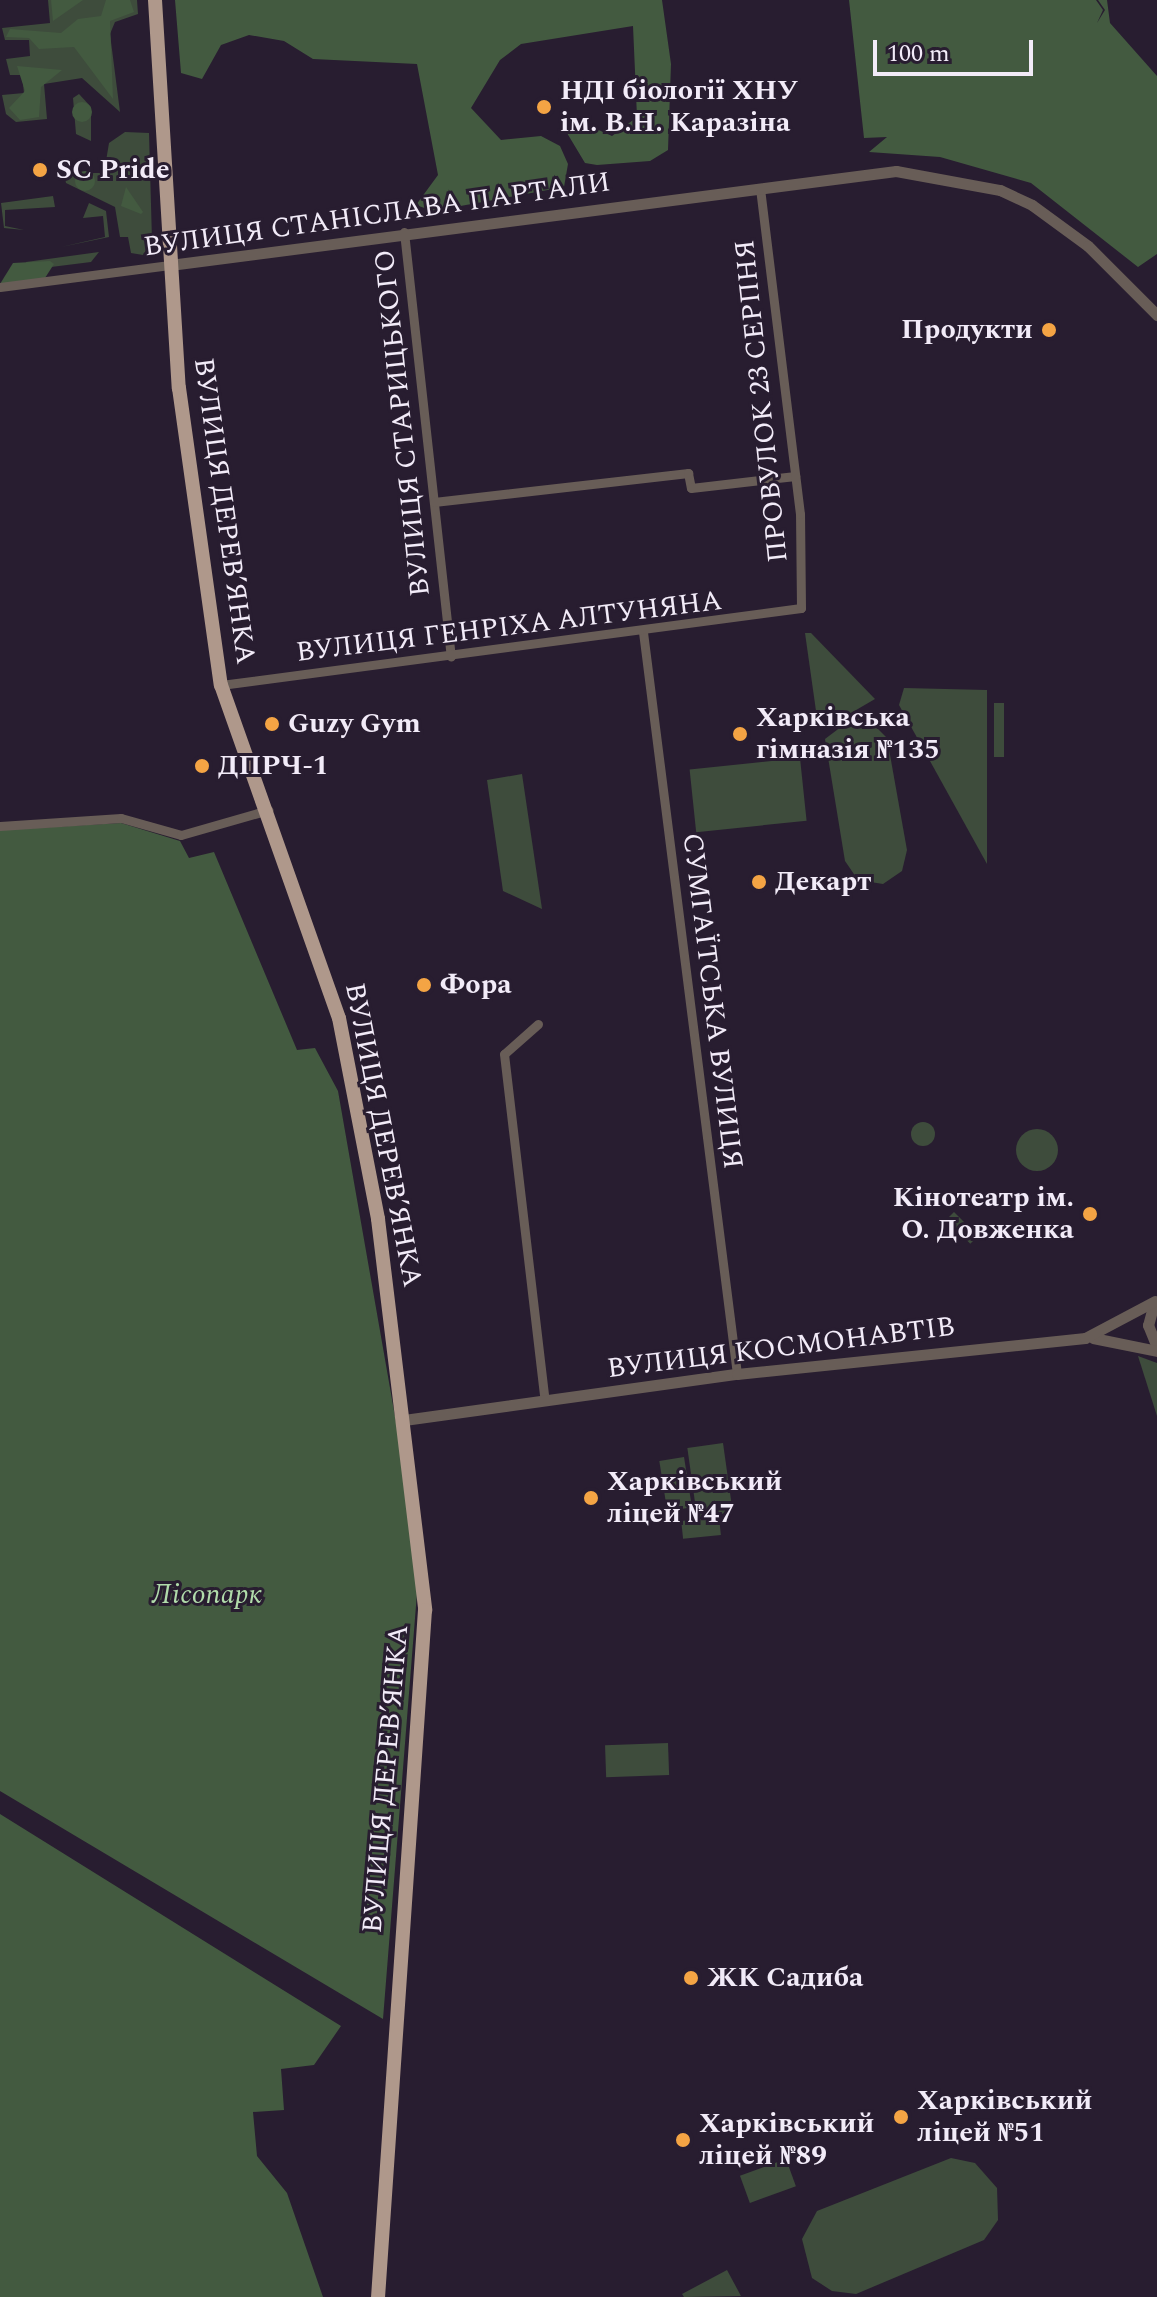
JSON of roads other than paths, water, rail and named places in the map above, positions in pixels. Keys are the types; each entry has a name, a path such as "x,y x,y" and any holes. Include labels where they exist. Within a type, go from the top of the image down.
{"main road":[{"name":"ВУЛИЦЯ ДЕРЕВ’ЯНКА","path":"155,0 179,388 221,685 268,810 339,1018 378,1219 425,1610 378,2297"}],"street":[{"name":"ВУЛИЦЯ СТАНІСЛАВА ПАРТАЛИ","path":"0,287 404,232 896,171 1000,190 1064,226 1157,315"},
{"name":"ПРОВУЛОК 23 СЕРПНЯ","path":"760,189 795,476 801,608"},
{"name":"ВУЛИЦЯ СТАРИЦЬКОГО","path":"404,232 451,656"},
{"path":"434,502 688,473 691,488 795,476"},
{"name":"ВУЛИЦЯ ГЕНРІХА АЛТУНЯНА","path":"221,685 643,632 801,608"},
{"name":"СУМГАЇТСЬКА ВУЛИЦЯ","path":"643,632 737,1374"},
{"path":"0,826 121,818 181,835 268,810"},
{"path":"538,1024 504,1054 545,1401"},
{"path":"1085,1338 1157,1349 1148,1325 1156,1300"},
{"name":"ВУЛИЦЯ КОСМОНАВТІВ","path":"404,1420 737,1374 1085,1338 1156,1300"}],"place":[{"name":"НДІ біології ХНУ ім. В.Н. Каразіна","path":"544,107"},
{"name":"SC Pride","path":"40,170"},
{"name":"Продукти","path":"1049,330"},
{"name":"Guzy Gym","path":"272,724"},
{"name":"Харківська гімназія №135","path":"740,734"},
{"name":"ДПРЧ-1","path":"202,766"},
{"name":"Декарт","path":"759,882"},
{"name":"Фора","path":"424,985"},
{"name":"Кінотеатр ім. О. Довженка","path":"1090,1214"},
{"name":"Харківський ліцей №47","path":"591,1498"},
{"name":"ЖК Садиба","path":"691,1978"},
{"name":"Харківський ліцей №51","path":"901,2117"},
{"name":"Харківський ліцей №89","path":"683,2140"}],"park label":[{"name":"Лісопарк","path":"207,1595"}]}
